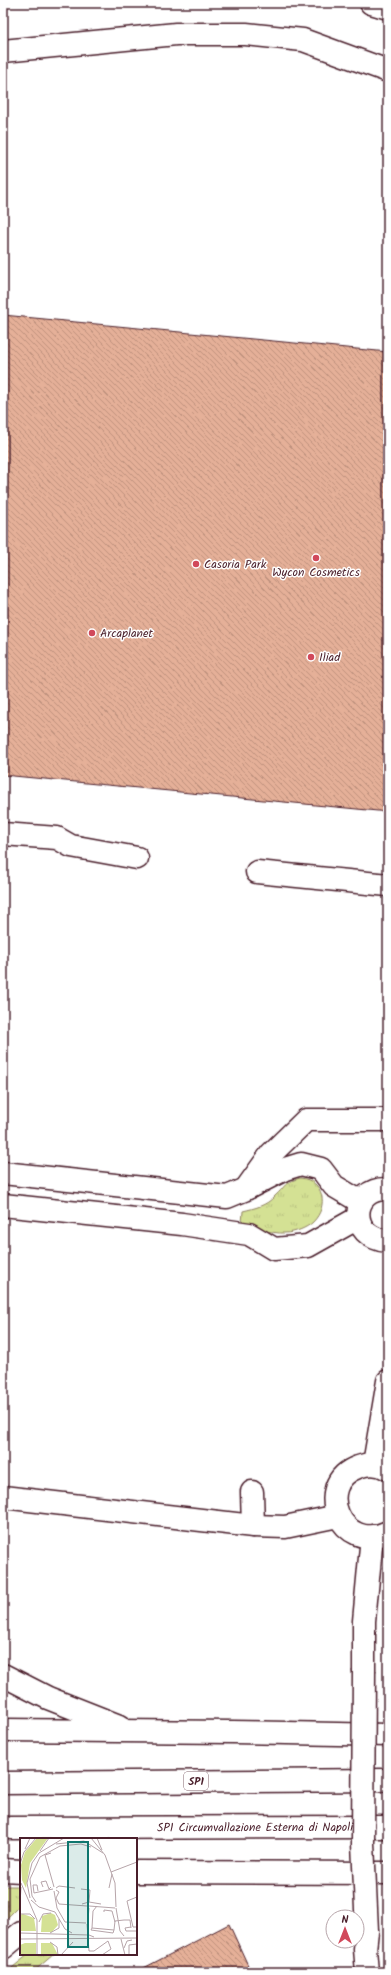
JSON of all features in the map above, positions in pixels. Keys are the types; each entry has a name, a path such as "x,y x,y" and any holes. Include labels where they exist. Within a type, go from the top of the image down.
{"main road":[{"path":"371,3 388,8"},
{"path":"3,51 176,34 246,34 303,40 388,71"},
{"path":"3,834 57,838 71,846 137,858"},
{"path":"258,872 388,885"},
{"path":"244,1190 271,1154 306,1120 388,1120"},
{"path":"3,1173 227,1197 285,1169 301,1164 321,1169 334,1186 360,1210 366,1233 372,1238 388,1241"},
{"path":"3,1205 182,1224 249,1234 274,1249 308,1246 360,1210 367,1195 373,1191 388,1189"},
{"path":"367,1972 365,1949 367,1931 363,1843 364,1621 380,1534 362,1535 352,1532 344,1525 338,1516 335,1506 335,1495 338,1484 352,1469 363,1465 381,1466 388,1381"},
{"path":"252,1492 253,1526"},
{"path":"13,1498 253,1526 285,1527 338,1516"},
{"path":"3,1675 48,1698 130,1731"},
{"path":"3,1730 388,1735"},
{"name":"SP1","path":"3,1783 388,1780"},
{"name":"SP1 Circumvallazione Esterna di Napoli","path":"3,1828 388,1827"},
{"path":"3,1870 20,1871"},
{"path":"137,1872 388,1872"},
{"path":"3,1948 20,1934"}],"green space":[{"path":"300,1178 314,1183 322,1195 321,1209 313,1222 304,1228 289,1233 263,1230 242,1223 243,1211 256,1208 264,1204 272,1199 288,1183"},
{"path":"3,1886 20,1886 20,1905 3,1922"},
{"path":"28,1955 53,1955 33,1972 7,1972"}],"building":[{"name":"Casoria Park","path":"3,315 388,352 388,812 3,775"},
{"path":"229,1924 251,1972 136,1972"}],"place":[{"name":"Wycon Cosmetics","path":"316,558"},
{"name":"Casoria Park","path":"196,564"},
{"name":"Arcaplanet","path":"92,633"},
{"name":"Iliad","path":"311,657"}]}
